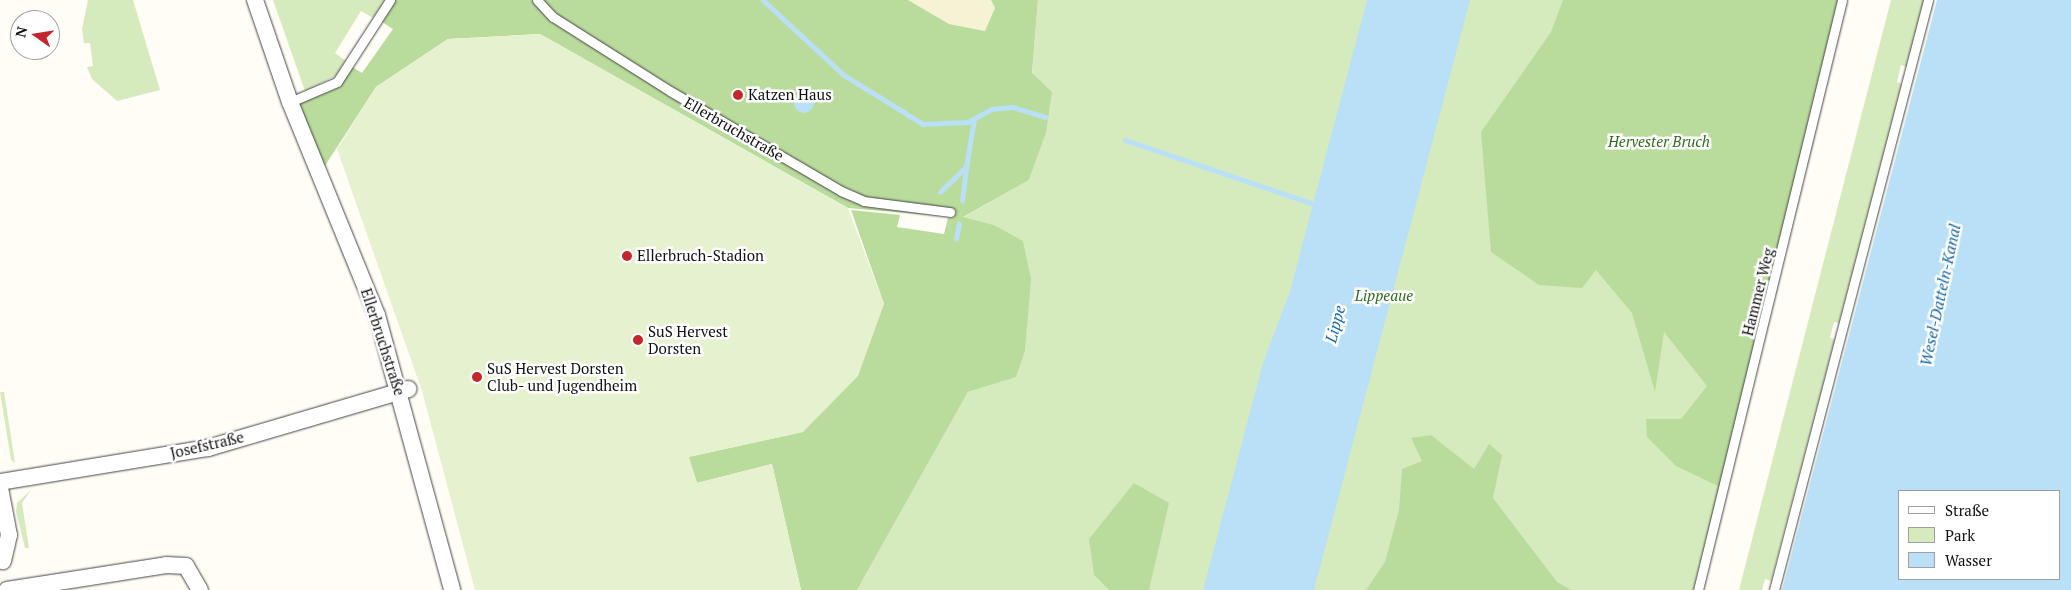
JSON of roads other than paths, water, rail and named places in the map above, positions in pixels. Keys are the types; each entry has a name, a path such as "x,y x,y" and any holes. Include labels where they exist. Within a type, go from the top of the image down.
{"street":[{"name":"Ellerbruchstraße","path":"255,0 290,102 377,315 405,390 452,590"},
{"name":"Josefstraße","path":"0,482 208,448 405,390"},
{"path":"0,488 8,535 2,558 7,590 166,565 186,566 200,590"}],"lane":[{"path":"290,102 337,82 390,0"},
{"name":"Ellerbruchstraße","path":"537,0 553,17 670,91 841,191 864,201 950,212"},
{"name":"Hammer Weg","path":"1698,590 1842,0"},
{"path":"1774,590 1928,0"}],"water":[{"name":"Lippe","path":"1367,0 1470,0 1314,590 1203,590 1263,363 1290,291"},
{"name":"Wesel-Datteln-Kanal","path":"1937,0 2071,0 2071,590 1782,590"},
{"path":"804,93 811,96 814,103 811,110 804,113 797,110 794,103 797,96"}],"waterway":[{"path":"763,0 844,75 923,124 968,122 991,109 1013,107 1045,117"},
{"path":"940,192 966,167 974,119"},
{"path":"1125,140 1314,204"},
{"path":"962,201 966,167"},
{"path":"956,239 959,224"}],"place":[{"name":"Katzen Haus","path":"738,95"},
{"name":"Ellerbruch-Stadion","path":"627,256"},
{"name":"SuS Hervest Dorsten","path":"638,340"},
{"name":"SuS Hervest Dorsten Club- und Jugendheim","path":"477,377"}],"park label":[{"name":"Hervester Bruch","path":"1659,142"},
{"name":"Lippeaue","path":"1384,296"}]}
